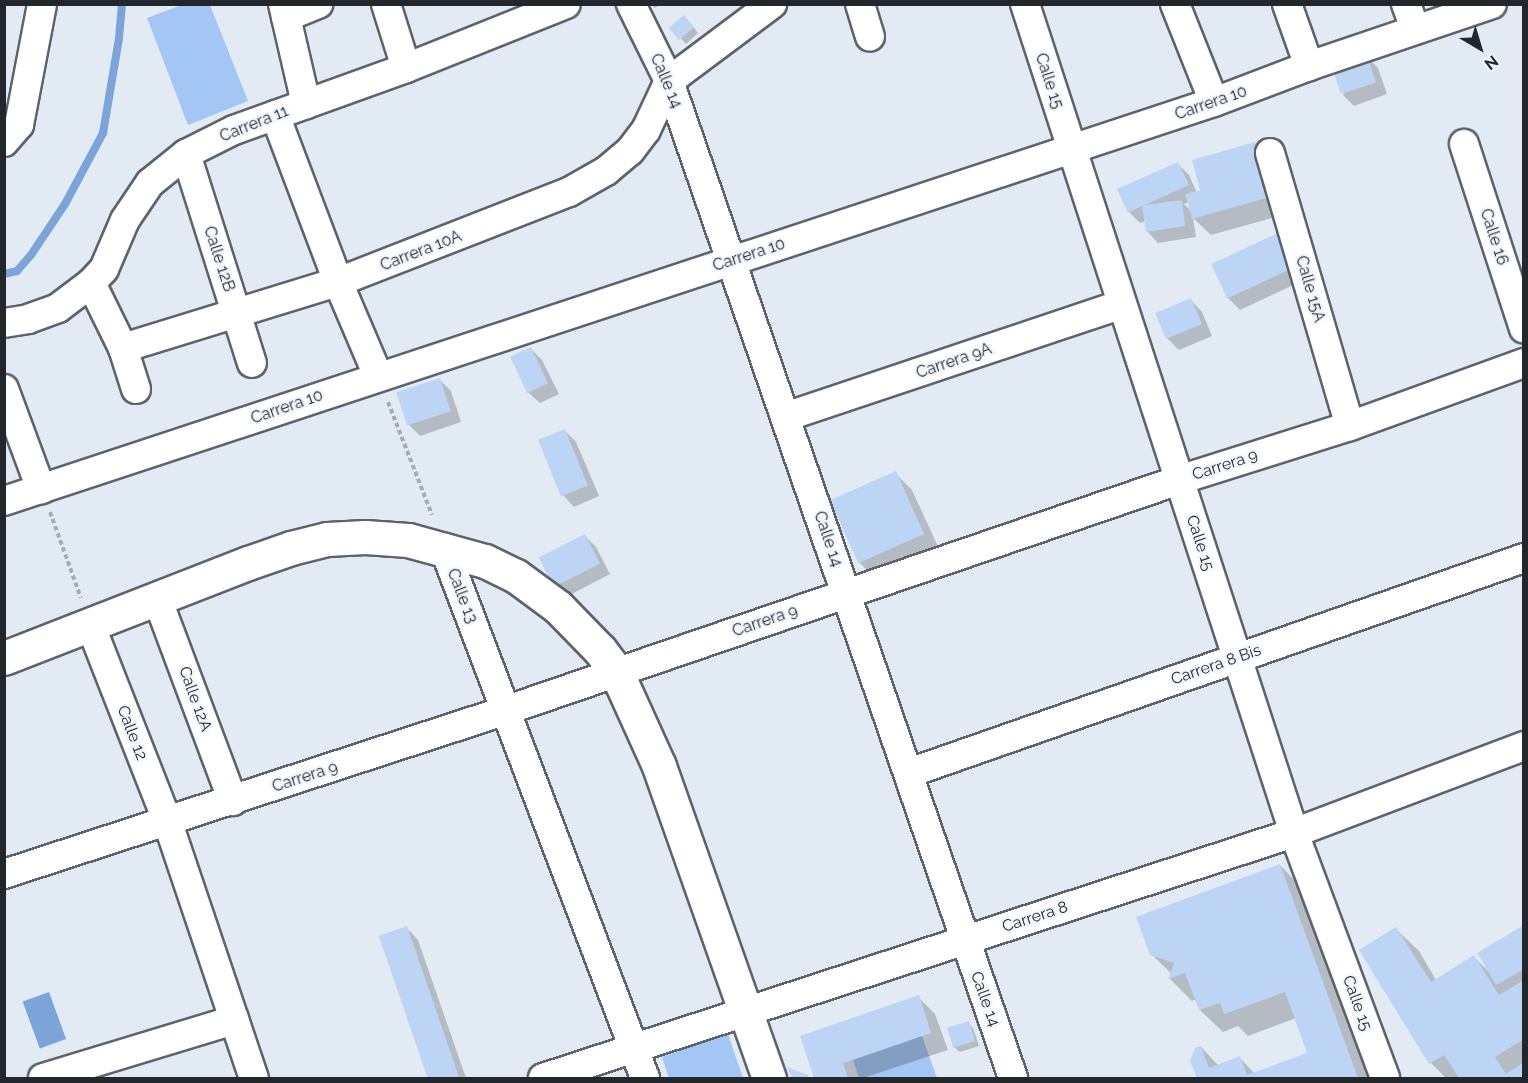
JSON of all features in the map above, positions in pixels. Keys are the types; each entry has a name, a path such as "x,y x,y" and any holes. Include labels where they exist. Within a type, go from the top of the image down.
{"main road":[{"path":"4,658 158,597 291,548 327,539 408,540 485,561 541,593 579,627 616,671 659,766 769,1078"}],"street":[{"path":"4,160 42,4"},
{"path":"306,104 285,11 318,4"},
{"path":"386,4 406,68"},
{"name":"Carrera 11","path":"4,323 28,319 58,308 91,283 104,268 125,220 150,183 186,154 234,130 406,68 566,4"},
{"name":"Calle 14","path":"631,4 669,81 909,773 964,940 1014,1078"},
{"path":"669,81 772,4"},
{"path":"860,4 870,37"},
{"name":"Calle 15","path":"1024,4 1294,833 1386,1078"},
{"path":"1175,4 1214,102"},
{"path":"1287,4 1309,66"},
{"name":"Carrera 10","path":"4,501 1214,102 1309,66 1411,17 1492,4"},
{"name":"Carrera 10A","path":"123,348 338,282 515,215 569,192 606,171 630,151 646,130 669,81"},
{"path":"275,115 338,282 378,376"},
{"name":"Calle 16","path":"1464,144 1524,329"},
{"name":"Calle 15A","path":"1270,153 1350,426"},
{"name":"Calle 12B","path":"186,154 252,363"},
{"path":"91,283 123,348 136,389"},
{"name":"Carrera 9A","path":"785,417 1122,304"},
{"name":"Carrera 9","path":"4,874 168,823 507,710 1179,480 1350,426 1524,363"},
{"path":"4,388 42,489"},
{"name":"Calle 13","path":"444,548 645,1078"},
{"name":"Carrera 8 Bis","path":"909,773 1524,558"},
{"name":"Calle 12A","path":"158,597 233,801"},
{"name":"Calle 12","path":"90,624 168,823 255,1078"},
{"name":"Carrera 8","path":"543,1078 1294,833 1524,746"},
{"path":"43,1078 234,1020"}],"path":[{"name":"Calle 13","path":"378,376 444,548"},
{"path":"42,489 90,624"}],"shaded area":[{"path":"182,5 210,5 248,101 188,125 147,18"},
{"path":"49,992 66,1039 40,1049 23,1002"},
{"path":"728,1034 743,1078 669,1078 662,1057"},
{"path":"922,1036 937,1078 859,1078 853,1060"}],"building":[{"path":"684,15 694,27 679,40 669,28"},
{"path":"1367,55 1376,83 1341,94 1332,66"},
{"path":"1255,142 1270,197 1192,219 1185,194 1200,190 1192,160"},
{"path":"1178,162 1189,185 1145,205 1182,200 1185,226 1146,232 1142,206 1128,213 1117,189"},
{"path":"1280,232 1296,266 1227,299 1211,264"},
{"path":"1191,298 1202,324 1166,339 1155,313"},
{"path":"531,347 548,383 527,393 510,357"},
{"path":"440,378 451,411 407,426 396,392"},
{"path":"565,429 588,486 561,496 538,440"},
{"path":"896,471 924,534 858,563 830,500"},
{"path":"585,534 600,563 554,587 539,558"},
{"path":"1280,864 1358,1078 1197,1078 1190,1061 1195,1048 1201,1046 1209,1068 1240,1056 1247,1075 1307,1053 1285,992 1224,1014 1220,1003 1199,1010 1185,973 1168,979 1174,963 1150,955 1136,917"},
{"path":"1524,925 1524,969 1496,985 1477,953"},
{"path":"407,926 459,1078 428,1078 379,936"},
{"path":"1396,927 1431,982 1474,955 1499,995 1524,980 1524,1039 1495,1057 1506,1074 1524,1062 1524,1078 1459,1078 1444,1055 1429,1064 1359,950"},
{"path":"919,995 931,1033 843,1063 848,1078 814,1078 800,1036"},
{"path":"969,1021 975,1041 953,1048 947,1028"},
{"path":"787,1067 808,1075 809,1078 792,1078"}],"waterway":[{"path":"4,274 17,271 31,255 65,204 103,133 119,38 122,4"}]}
